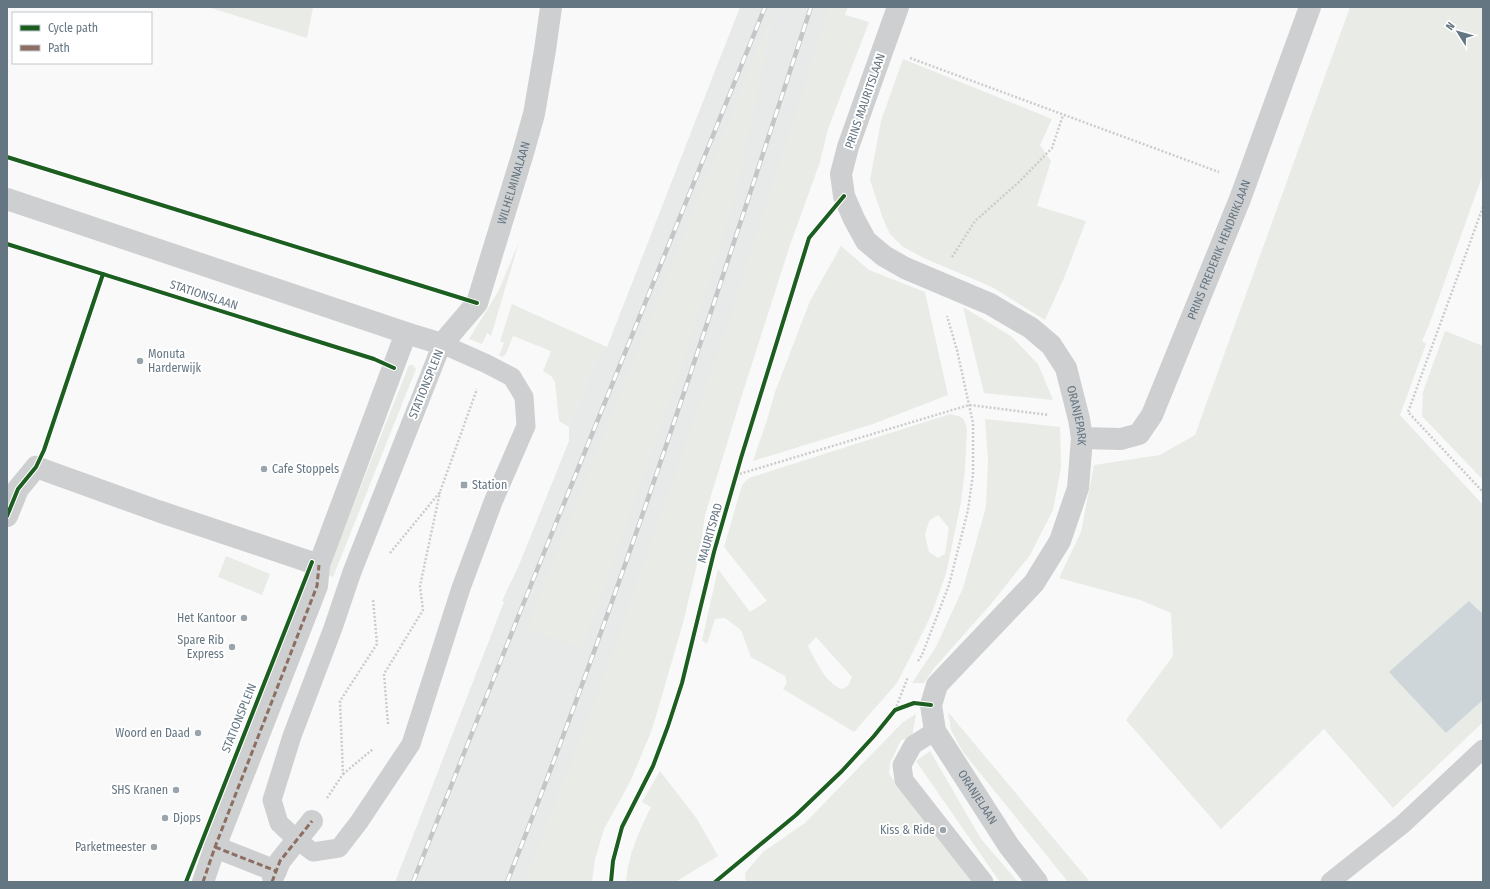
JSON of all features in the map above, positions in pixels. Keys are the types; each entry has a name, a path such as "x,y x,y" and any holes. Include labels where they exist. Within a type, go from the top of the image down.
{"street":[{"name":"WILHELMINALAAN","path":"442,344 477,303 534,114 546,50 551,7"},
{"name":"PRINS MAURITSLAAN","path":"844,196 841,174 848,147 898,7"},
{"name":"PRINS FREDERIK HENDRIKLAAN","path":"1081,428 1121,439 1139,434 1152,415 1246,182 1310,7"},
{"name":"ORANJEPARK","path":"844,196 866,241 884,256 905,268 990,304 1031,328 1051,345 1066,368 1081,428 1078,488 1060,542 1034,583 937,685 931,705"},
{"path":"7,199 442,344"},
{"name":"STATIONSPLEIN","path":"203,882 215,847 317,586 320,565 406,333"},
{"path":"7,516 18,489 36,468 158,511 320,565"},
{"name":"ORANJELAAN","path":"931,705 935,731 1009,846 1037,882"},
{"path":"215,847 275,874 280,861 312,820"}],"lane":[{"name":"STATIONSPLEIN","path":"442,344 512,377 524,397 526,426 493,502 461,588 411,744 359,822 339,848 313,852 297,840 279,822 272,800 292,736 333,628 352,572 442,344"},
{"path":"935,731 913,745 902,765 904,780 984,882"},
{"path":"1330,882 1403,824 1483,749"}],"path":[{"path":"883,48 1246,182"},
{"path":"918,662 949,585 968,510 973,474 973,423 957,350 936,281 975,221 1018,182 1052,148 1063,115"},
{"path":"1483,207 1408,412 1483,492"},
{"path":"388,729 384,674 423,610 420,586 440,492 479,384"},
{"path":"736,475 969,405 1081,428"},
{"path":"734,482 738,470"},
{"path":"385,559 440,492"},
{"path":"343,774 340,701 377,644 372,592"},
{"path":"891,715 895,710 910,674"},
{"path":"895,710 914,703 931,705"},
{"path":"312,820 343,774 377,746"}],"shaded area":[{"path":"208,7 313,7 307,38"},
{"path":"740,7 836,7 671,499 528,882 395,882 504,602 502,601 519,565 569,441 569,427 596,359 607,347"},
{"path":"774,7 770,37 733,206 682,366 583,649 526,629"},
{"path":"829,7 848,7 845,15 869,22 828,129 820,162 790,245 705,515 699,556 683,623 651,732 630,782 604,829 595,859 592,882 524,882 599,689 727,325"},
{"path":"1350,7 1483,7 1483,174 1422,341 1426,344 1400,415 1483,505 1483,614 1474,605 1446,733 1483,700 1483,722 1393,808 1324,729 1221,829 1126,720 1173,656 1171,613 1140,600 1059,578 1081,532 1094,465 1160,455 1195,435"},
{"path":"903,59 1052,119 1040,145 1051,161 1037,206 1086,221 1064,278 1045,320 992,287 926,259 903,247 890,234 883,219 870,180 881,121"},
{"path":"519,242 491,336 487,333 482,344 469,339 498,292"},
{"path":"841,246 869,270 925,292 948,395 873,424 753,461 775,392 810,301"},
{"path":"512,304 607,347 596,359 569,427 559,421 555,382 551,376 543,371 551,351 513,336 506,354 502,357 499,355 504,343 500,341"},
{"path":"963,307 1011,336 1038,364 1053,400 984,393"},
{"path":"1445,331 1483,346 1483,480 1422,416 1423,392"},
{"path":"409,365 413,365 416,369 333,577 326,574"},
{"path":"950,414 961,417 964,420 967,429 965,469 961,502 946,574 931,615 897,683 854,732 783,689 787,683 785,676 751,657 741,630 725,618 715,619 707,644 702,640 718,569 750,612 767,601 724,547 742,485 749,478","holes":["938,515 949,528 945,554 938,558 929,552 925,535 929,521","816,637 852,677 848,686 842,689 836,686 826,677 818,665 808,646"]},
{"path":"985,419 1060,427 1061,467 1053,510 1030,555 991,604 935,667 924,683 912,683 936,647 963,588 986,507 988,460"},
{"path":"226,556 270,574 262,595 218,577"},
{"path":"1469,601 1483,614 1483,700 1446,733 1389,672"},
{"path":"948,712 1090,882 1068,882 963,752 951,730"},
{"path":"916,714 912,737 901,740 890,763 889,774 973,882 746,882 745,873 763,852 805,823 903,722"},
{"path":"930,751 981,839 1018,882 1000,882 916,761"},
{"path":"660,771 697,819 718,856 675,882 626,882 629,862 638,834 651,807 642,802"}],"railway":[{"path":"413,882 520,612 765,7"},
{"path":"507,882 589,665 666,447 811,7"}],"marked path":[{"path":"203,882 215,847 317,586 319,565"},
{"path":"272,882 280,861 312,821"},
{"path":"215,847 276,871"}],"cycle path":[{"path":"7,157 477,303"},
{"name":"MAURITSPAD","path":"611,882 613,861 622,827 653,766 682,683 714,552 741,458 809,238 844,196"},
{"name":"STATIONSLAAN","path":"7,244 374,359 394,368"},
{"path":"7,516 18,489 36,467 44,450 103,274"},
{"path":"186,882 312,562"},
{"path":"715,882 796,815 842,771 874,736 895,710 914,703 931,705"}],"place":[{"name":"Monuta Harderwijk","path":"140,361"},
{"name":"Cafe Stoppels","path":"264,469"},
{"name":"Station","path":"464,485"},
{"name":"Het Kantoor","path":"244,618"},
{"name":"Spare Rib Express","path":"232,647"},
{"name":"Woord en Daad","path":"198,733"},
{"name":"SHS Kranen","path":"176,790"},
{"name":"Djops","path":"165,818"},
{"name":"Kiss & Ride","path":"943,830"},
{"name":"Parketmeester","path":"154,847"}]}
